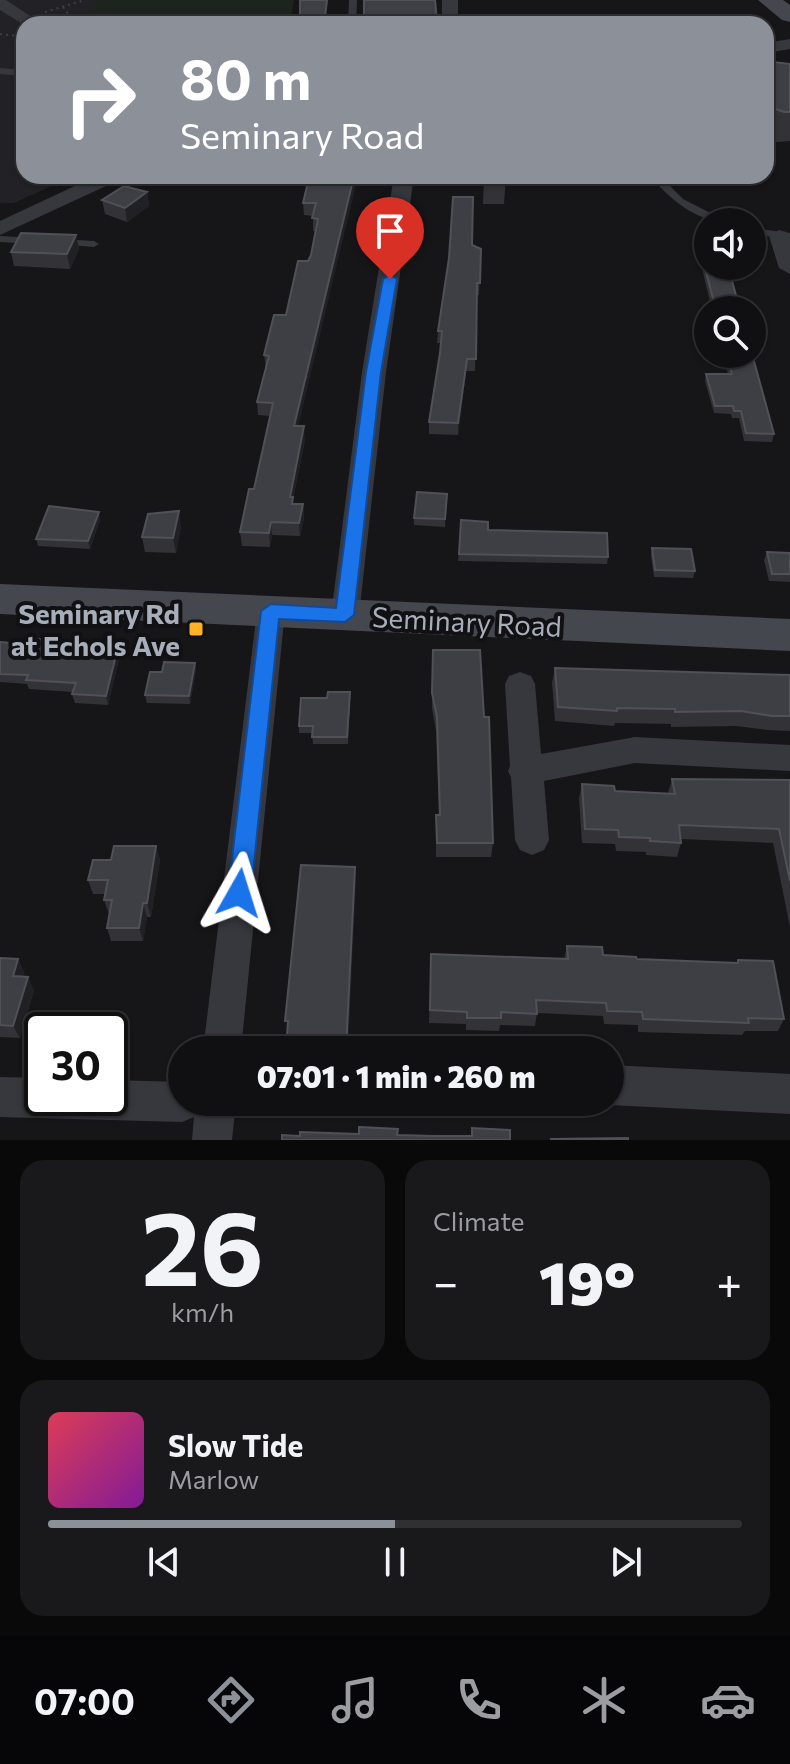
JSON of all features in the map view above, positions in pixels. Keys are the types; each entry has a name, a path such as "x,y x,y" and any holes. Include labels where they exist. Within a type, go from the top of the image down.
{"main road":[{"path":"769,0 790,15"},
{"name":"Seminary Road","path":"0,599 790,635"}],"street":[{"path":"0,3 17,16"},
{"path":"0,229 95,184"},
{"path":"345,615 374,372 403,184"},
{"path":"784,236 790,268"},
{"path":"224,1036 271,611"},
{"path":"520,684 524,771 532,840"},
{"path":"524,771 635,750 790,758"},
{"path":"624,1086 790,1094"},
{"path":"0,1097 168,1102"},
{"path":"212,1140 215,1116"}],"lane":[{"path":"663,184 679,201 694,208"},
{"path":"0,239 94,244"}],"path":[{"path":"63,16 68,12 61,5 78,0"},
{"path":"64,6 85,0"}],"shaded area":[{"path":"0,0 287,0 285,16 16,16 16,184 56,184 14,203 0,203"},
{"path":"98,0 294,0 291,16 89,16"}],"building":[{"path":"300,0 327,0 325,16 300,16"},
{"path":"364,0 435,0 436,16 364,15"},
{"path":"774,62 790,64 790,112 774,109"},
{"path":"308,184 352,184 294,426 304,426 290,497 293,497 292,504 303,504 299,523 271,522 269,533 240,532 249,489 254,489 273,403 257,402 269,356 264,355 274,315 286,315 298,261 308,261 311,255 318,219 312,218 316,203 303,203"},
{"path":"124,186 147,192 125,208 102,200"},
{"path":"453,197 473,197 472,245 481,249 480,283 477,283 476,359 467,359 458,423 429,422 440,353 442,331 438,331 449,258"},
{"path":"21,233 76,235 67,254 11,252"},
{"path":"708,280 732,280 736,296 712,296"},
{"path":"730,368 756,368 774,434 746,433 741,411 734,411 733,406 715,406 706,374 732,374"},
{"path":"417,492 447,494 445,519 414,518"},
{"path":"49,506 99,512 88,541 36,539"},
{"path":"179,511 173,538 142,537 148,514"},
{"path":"461,520 488,522 488,530 607,533 608,557 459,554"},
{"path":"652,548 691,549 695,571 655,570"},
{"path":"767,552 790,553 790,574 772,574"},
{"path":"37,639 59,640 56,647 97,649 99,642 119,643 106,696 72,694 76,683 26,680 28,675 0,674 0,642 35,645"},
{"path":"433,650 480,650 484,717 489,717 493,843 437,843 436,815 440,815 437,717 432,693"},
{"path":"164,662 195,663 189,696 145,695 150,672 162,672"},
{"path":"555,668 790,675 790,716 741,711 675,712 675,709 617,708 617,711 558,707"},
{"path":"328,692 350,692 347,737 312,737 313,726 299,726 301,698 327,698"},
{"path":"672,779 790,780 790,881 779,829 679,825 681,843 619,837 618,830 585,829 582,784 614,786 615,791 675,794"},
{"path":"114,846 156,846 147,903 143,903 139,928 107,928 112,900 104,900 108,880 88,880 93,860 111,860"},
{"path":"301,865 355,867 347,1036 287,1036 288,1021 285,1021"},
{"path":"567,946 602,947 603,955 637,959 738,963 738,960 773,961 784,1019 748,1018 749,1023 643,1019 642,1012 607,1011 606,1003 536,1000 537,1014 501,1012 501,1018 467,1018 467,1012 430,1010 431,954 568,959"},
{"path":"0,958 18,959 13,976 28,977 13,1026 0,1025"},
{"path":"359,1127 398,1129 397,1135 434,1136 472,1136 472,1128 510,1130 510,1140 282,1140 282,1135 300,1136 300,1132 359,1134"},
{"path":"628,1138 628,1140 550,1139"}],"place":[{"name":"Seminary Rd at Echols Ave","path":"196,629"}],"route":[{"path":"239,893 271,611 345,615 374,372 390,279"}]}
